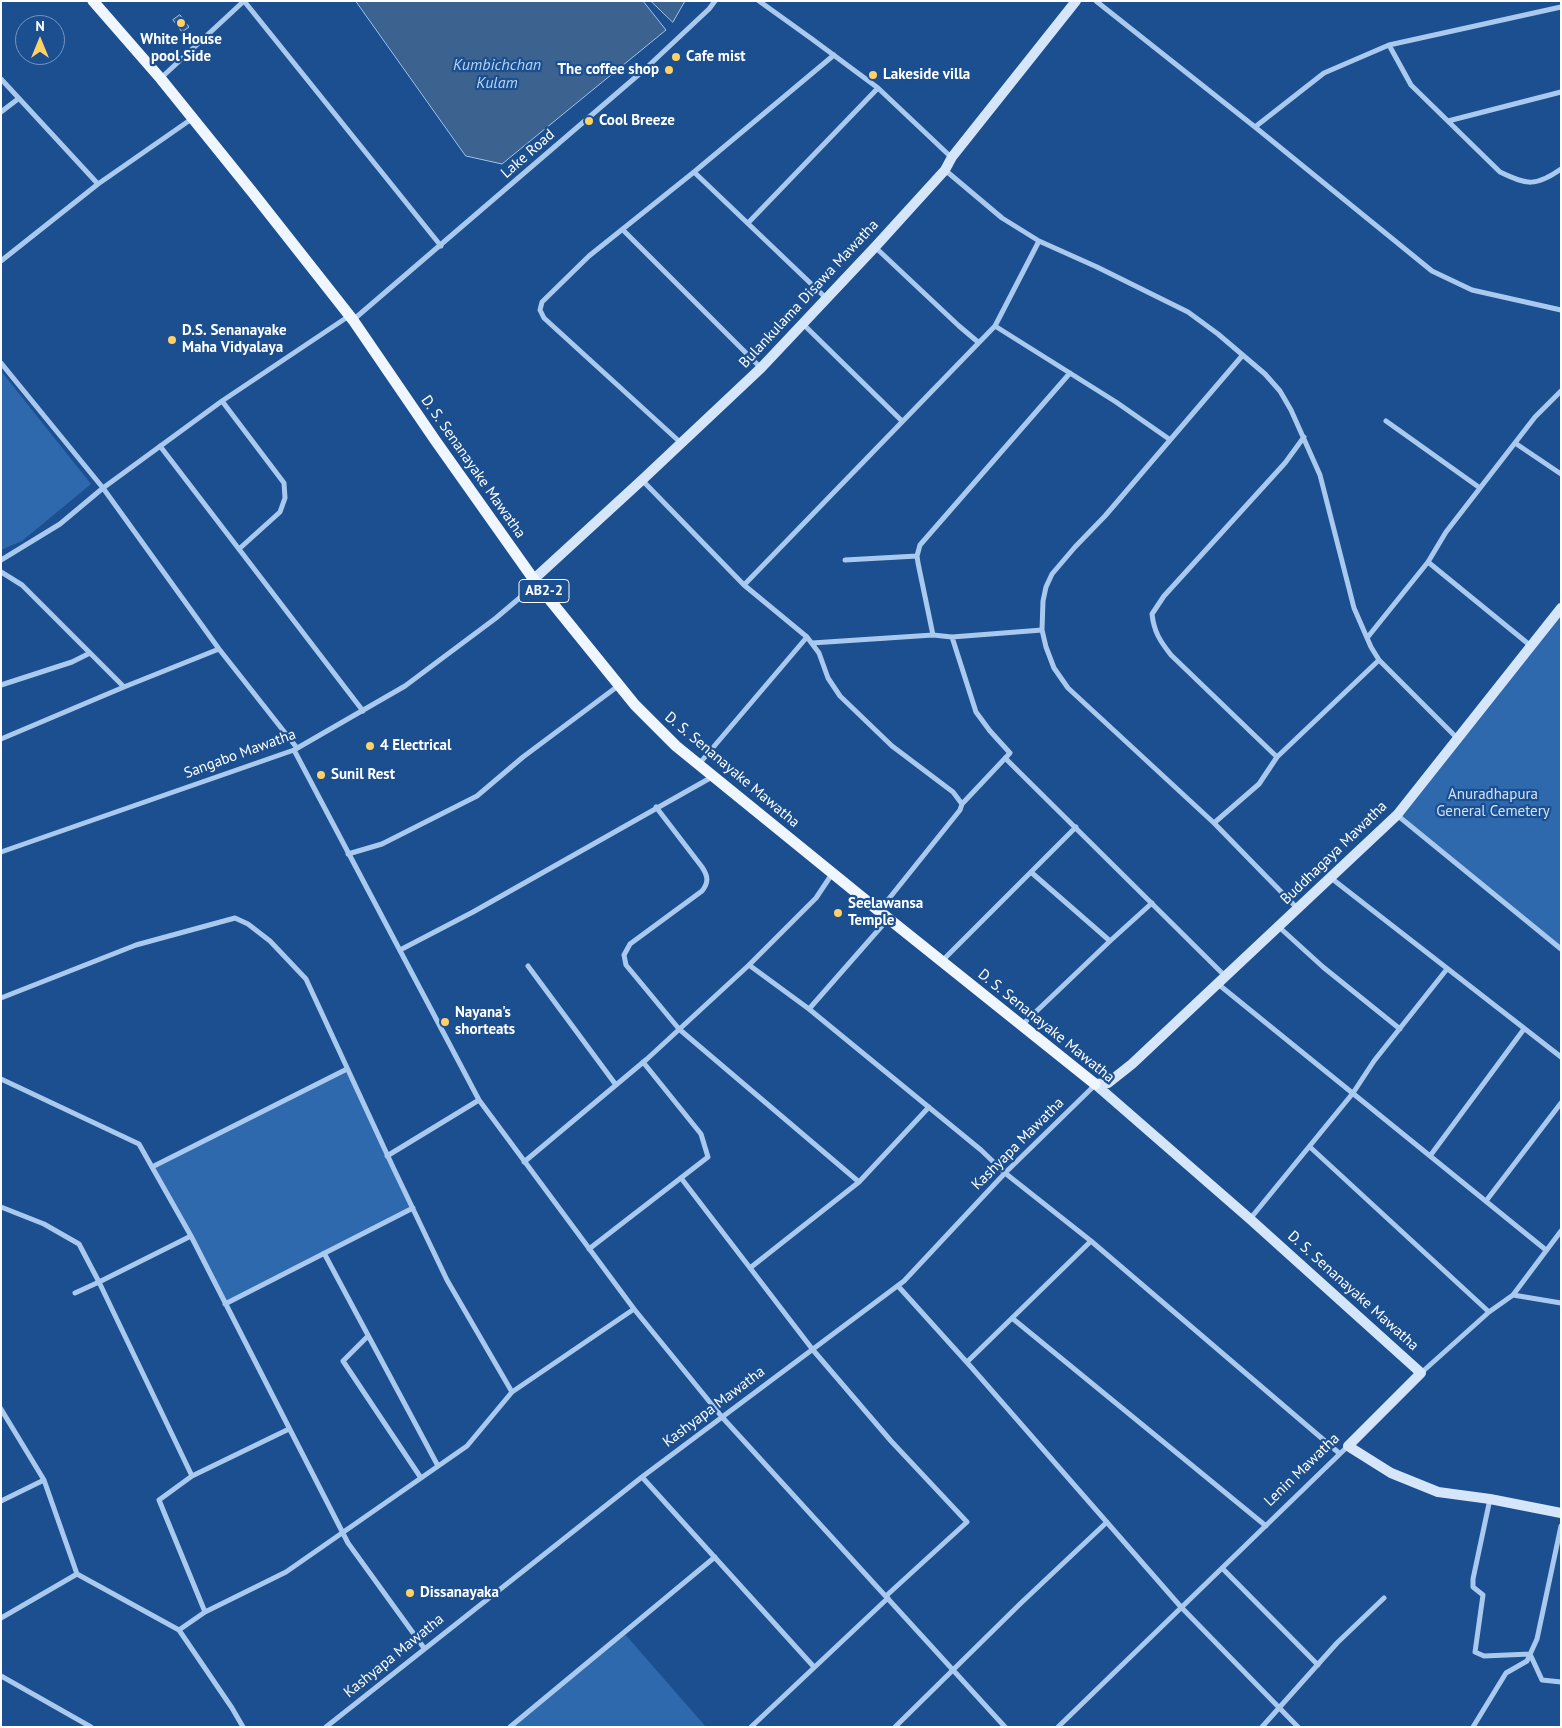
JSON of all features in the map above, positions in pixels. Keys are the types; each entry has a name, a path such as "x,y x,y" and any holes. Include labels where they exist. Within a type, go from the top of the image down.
{"main road":[{"name":"D. S. Senanayake Mawatha","path":"93,1 161,78 351,318 536,581 618,686 654,724 676,746 883,915 1096,1084 1421,1372"},
{"name":"Bulankulama Disawa Mawatha","path":"536,581 761,368 827,299 945,170 952,157 1076,1"},
{"name":"Buddhagaya Mawatha","path":"1096,1084 1108,1083 1116,1078 1397,815 1561,608"},
{"name":"Lenin Mawatha","path":"1348,1446 1421,1372"},
{"path":"1348,1446 1391,1473 1438,1492 1490,1499 1561,1513"}],"street":[{"path":"161,78 244,1 441,246"},
{"name":"Lake Road","path":"1,560 60,524 103,488 222,401 351,318 441,246 644,70 709,10 715,1"},
{"path":"759,1 878,88 952,157"},
{"path":"1096,1 1432,271 1472,290 1561,310"},
{"path":"1254,127 1324,73 1389,45 1561,7"},
{"path":"1389,45 1410,85 1500,172 1518,181 1531,182 1545,180 1561,169"},
{"path":"681,444 544,318 540,310 542,302 589,256 694,172 834,55"},
{"path":"1,79 98,184"},
{"path":"748,223 878,88"},
{"path":"1448,121 1561,92"},
{"path":"1,112 18,99"},
{"path":"1,261 98,184 192,118"},
{"path":"945,170 1002,218 1039,241 1188,312 1218,334 1265,374 1280,391 1320,475 1354,608 1367,638 1379,660 1457,738"},
{"path":"694,172 827,299"},
{"path":"623,230 761,368"},
{"path":"744,585 995,326 1039,241"},
{"path":"875,247 978,342"},
{"path":"803,324 902,421"},
{"path":"995,326 1170,439"},
{"path":"1242,356 1105,516 1052,574 1042,601 1042,630 1054,668 1068,688 1214,823 1298,909"},
{"path":"1,363 103,488 218,649 296,749 348,854 479,1100 524,1162 634,1309 722,1417 1005,1727"},
{"path":"933,635 917,556 920,545 1070,374"},
{"path":"1367,638 1428,562 1446,532 1535,417 1561,391"},
{"path":"222,401 284,483 285,498 280,512 239,549"},
{"path":"1386,420 1480,488"},
{"path":"1277,757 1172,655 1160,640 1153,627 1152,614 1164,596 1304,438"},
{"path":"1515,443 1561,474"},
{"path":"160,446 363,710"},
{"path":"642,480 744,585 807,637 819,653 828,678 840,696 892,746 953,792 962,804"},
{"path":"845,560 917,556"},
{"path":"1428,562 1531,646"},
{"path":"1,572 22,585 124,687"},
{"name":"Sangabo Mawatha","path":"1,852 296,749 405,686 496,618 536,581"},
{"path":"812,643 933,635 952,637 1042,630"},
{"path":"699,764 807,637"},
{"path":"809,1009 883,915 960,810 962,804 1010,753 976,712 952,637"},
{"path":"1,739 218,649"},
{"path":"1,685 72,662 90,653"},
{"path":"1214,823 1259,784 1277,757 1379,660"},
{"path":"348,854 382,844 477,796 523,757 618,686"},
{"path":"1005,758 1152,903 1221,980 1353,1094 1546,1250"},
{"path":"400,950 473,912 713,776"},
{"path":"656,807 708,877 706,886 702,891 630,944 624,955 626,965 679,1029 859,1182"},
{"path":"1397,815 1561,949"},
{"path":"942,961 1032,874 1076,827"},
{"path":"524,1162 643,1062 749,965 816,898 833,874"},
{"path":"1032,874 1110,940"},
{"path":"1331,878 1561,1057"},
{"path":"1022,1025 1110,940 1152,903"},
{"path":"1,998 136,945 235,918 248,924 270,941 306,980 387,1156 447,1280 512,1392"},
{"path":"1278,926 1323,966 1400,1029"},
{"path":"749,965 809,1009 929,1107 981,1150 1005,1173 1091,1241 1340,1453"},
{"path":"528,966 616,1085"},
{"path":"1250,1219 1353,1094 1374,1061 1447,969"},
{"path":"1430,1156 1524,1029"},
{"path":"590,1249 708,1157 700,1134 643,1062"},
{"path":"152,1166 347,1069"},
{"path":"1,1079 139,1144 191,1236 348,1543 424,1648"},
{"name":"Kashyapa Mawatha","path":"326,1727 642,1477 904,1281 1005,1173 1096,1084"},
{"path":"387,1156 479,1100"},
{"path":"1486,1201 1561,1103"},
{"path":"750,1268 859,1182 929,1107"},
{"path":"1310,1147 1489,1312"},
{"path":"681,1178 812,1350 891,1441 967,1522 751,1727"},
{"path":"1,1207 44,1224 79,1244 192,1476"},
{"path":"225,1304 413,1208"},
{"name":"Lenin Mawatha","path":"1421,1372 1489,1312 1513,1295 1561,1231"},
{"path":"75,1293 191,1236"},
{"path":"967,1362 1091,1241"},
{"path":"324,1254 438,1466"},
{"path":"898,1286 1181,1607 1298,1727"},
{"path":"1513,1295 1561,1303"},
{"path":"179,1630 205,1612 286,1572 467,1446 512,1392 634,1309"},
{"path":"1012,1318 1266,1526"},
{"path":"368,1336 343,1361 421,1478"},
{"path":"1,1409 44,1480 77,1574 179,1630 227,1700 243,1727"},
{"path":"205,1612 159,1500 192,1476 290,1429"},
{"name":"Lenin Mawatha","path":"1058,1727 1348,1446"},
{"path":"642,1477 814,1667"},
{"path":"1,1501 44,1480"},
{"path":"1490,1499 1473,1579 1473,1587 1484,1595 1475,1652 1484,1656 1530,1654"},
{"path":"895,1727 1021,1603 1107,1522"},
{"path":"1474,1727 1506,1673 1527,1661 1537,1639 1561,1526"},
{"path":"510,1727 715,1557"},
{"path":"1222,1568 1318,1665"},
{"path":"1,1618 77,1574"},
{"path":"1262,1727 1338,1643 1384,1598"},
{"path":"1530,1654 1542,1680 1561,1682"},
{"path":"1,1676 91,1727"}],"green space":[{"path":"1,371 91,484 22,541 1,550"},
{"name":"Anuradhapura General Cemetery","path":"1561,609 1561,947 1397,815"},
{"path":"347,1069 413,1208 225,1304 152,1167"},
{"path":"624,1633 706,1727 510,1727"}],"water":[{"name":"Kumbichchan Kulam","path":"356,1 643,1 666,30 502,164 466,156"},
{"path":"651,1 685,1 673,22"},
{"name":"White House pool Side","path":"180,15 189,27 182,32 173,20"}],"place":[{"name":"White House pool Side","path":"181,23"},
{"name":"Cafe mist","path":"676,57"},
{"name":"The coffee shop","path":"669,70"},
{"name":"Lakeside villa","path":"873,75"},
{"name":"Cool Breeze","path":"589,121"},
{"name":"D.S. Senanayake Maha Vidyalaya","path":"172,340"},
{"name":"4 Electrical","path":"370,746"},
{"name":"Sunil Rest","path":"321,775"},
{"name":"Seelawansa Temple","path":"838,913"},
{"name":"Nayana's shorteats","path":"445,1022"},
{"name":"Dissanayaka","path":"410,1593"}]}
